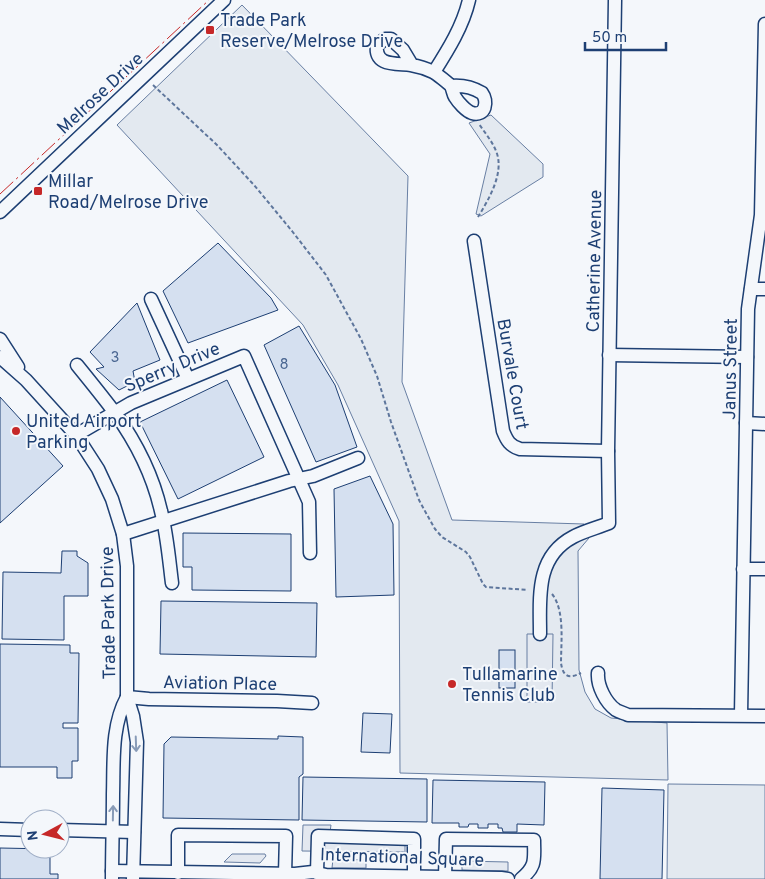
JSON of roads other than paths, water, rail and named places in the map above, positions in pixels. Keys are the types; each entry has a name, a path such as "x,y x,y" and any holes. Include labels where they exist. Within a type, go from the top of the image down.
{"street":[{"name":"Melrose Drive","path":"0,212 224,0"},
{"path":"434,72 461,23 469,0"},
{"name":"Catherine Avenue","path":"540,634 540,590 546,567 558,548 565,541 573,536 609,523 609,355 616,0"},
{"name":"Janus Street","path":"741,715 748,309 761,215 765,24"},
{"path":"412,65 434,72 451,86"},
{"name":"Burvale Court","path":"474,241 504,431 509,444 520,449 608,451"},
{"path":"751,289 765,289"},
{"path":"151,299 188,379"},
{"name":"Trade Park Drive","path":"0,338 26,380"},
{"path":"609,355 747,358"},
{"name":"Sperry Drive","path":"76,436 131,403 244,356 309,502 310,553"},
{"name":"Trade Park Drive","path":"0,357 26,380 76,436 98,469 112,499 123,534 127,566 127,696 134,716 136,742 133,875"},
{"path":"77,365 114,412 138,450 161,509 172,583"},
{"path":"746,423 765,424"},
{"path":"123,534 313,476 358,458"},
{"path":"743,569 765,570"},
{"path":"598,674 600,689 608,701 616,710 628,715 765,716"},
{"name":"Trade Park Drive","path":"112,875 114,757 121,707 127,696"},
{"name":"Aviation Place","path":"127,696 149,699 312,703"},
{"path":"0,829 20,830"},
{"path":"70,830 134,832"},
{"path":"178,873 178,835 286,836 290,876"},
{"path":"317,873 318,836 414,839 414,876"},
{"path":"444,878 446,839 534,840 533,866 521,879"},
{"name":"International Square","path":"112,875 178,873 290,876 308,872 326,875 508,879"}],"place":[{"name":"Trade Park Reserve/Melrose Drive","path":"210,30"},
{"name":"Millar Road/Melrose Drive","path":"38,191"},
{"name":"United Airport Parking","path":"16,431"},
{"name":"Tullamarine Tennis Club","path":"452,684"}]}
